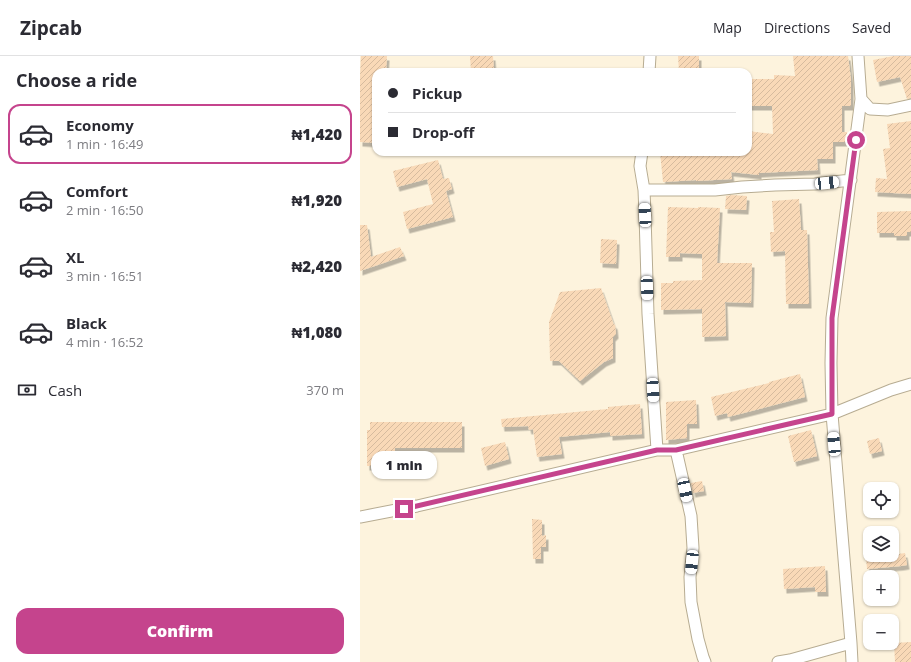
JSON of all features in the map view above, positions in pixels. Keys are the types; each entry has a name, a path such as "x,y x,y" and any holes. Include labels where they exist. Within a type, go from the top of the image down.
{"street":[{"path":"649,68 650,56"},
{"path":"852,662 832,414 832,318 861,99 858,56"},
{"path":"861,99 870,109 888,110 911,105"},
{"path":"641,156 640,166 644,190 648,314 657,450"},
{"path":"644,190 715,190 748,186 815,184 851,180"},
{"path":"360,517 417,506 657,450 676,450 832,414 891,390 911,384"},
{"path":"676,450 691,516 693,548 690,577 691,602 698,640 705,662"},
{"path":"778,662 851,643"}],"building":[{"path":"361,56 387,56 386,68 372,68 372,143 360,142"},
{"path":"470,56 493,56 494,68 471,68"},
{"path":"678,56 699,56 699,68 679,68"},
{"path":"793,56 848,56 851,80 851,106 842,106 842,132 847,132 846,142 833,142 833,159 817,159 818,170 759,173 759,175 731,172 732,179 663,182 660,156 752,156 752,131 773,134 772,106 752,106 752,79 774,79 774,75 795,76"},
{"path":"894,56 911,56 911,98 907,99 900,77 877,82 873,60"},
{"path":"911,121 911,194 875,192 876,178 887,179 883,149 890,148 887,124"},
{"path":"438,160 443,179 449,178 452,189 446,191 453,217 407,229 403,212 433,204 427,179 397,187 393,171"},
{"path":"726,196 747,196 746,210 725,209"},
{"path":"799,199 801,230 807,230 809,304 786,304 785,251 771,252 770,232 774,232 772,201"},
{"path":"668,207 720,208 717,263 752,263 751,303 725,302 726,336 702,337 702,309 661,310 661,283 702,280 702,254 680,253 680,257 666,257"},
{"path":"911,211 911,232 907,232 907,236 894,236 894,233 877,233 877,212"},
{"path":"360,225 367,225 371,257 400,247 404,256 360,271"},
{"path":"601,239 617,240 616,264 600,263"},
{"path":"601,288 614,325 615,324 616,334 613,337 613,358 604,362 580,381 559,361 550,361 549,322 560,292"},
{"path":"800,374 805,397 728,417 727,413 715,416 711,397"},
{"path":"696,400 697,424 687,424 687,438 666,440 666,402"},
{"path":"640,404 642,434 610,436 610,432 559,437 562,454 537,457 533,429 529,430 528,426 502,427 501,419 608,409 608,407"},
{"path":"370,422 462,422 462,448 395,448 395,461 385,461 385,466 367,466 367,430 370,430"},
{"path":"811,430 817,456 794,462 788,436"},
{"path":"879,438 882,451 870,454 867,441"},
{"path":"505,442 509,459 485,466 481,448"},
{"path":"702,481 704,491 693,493 691,483"},
{"path":"532,519 542,520 542,536 546,535 546,547 541,547 541,559 533,559"},
{"path":"905,553 907,565 867,569 866,562 899,562 899,554"},
{"path":"825,566 826,592 815,592 815,587 784,589 783,569"},
{"path":"911,642 911,662 895,662 894,650 899,650 899,643"}],"route":[{"path":"404,509 657,450 676,450 832,414 832,318 856,140"}]}
